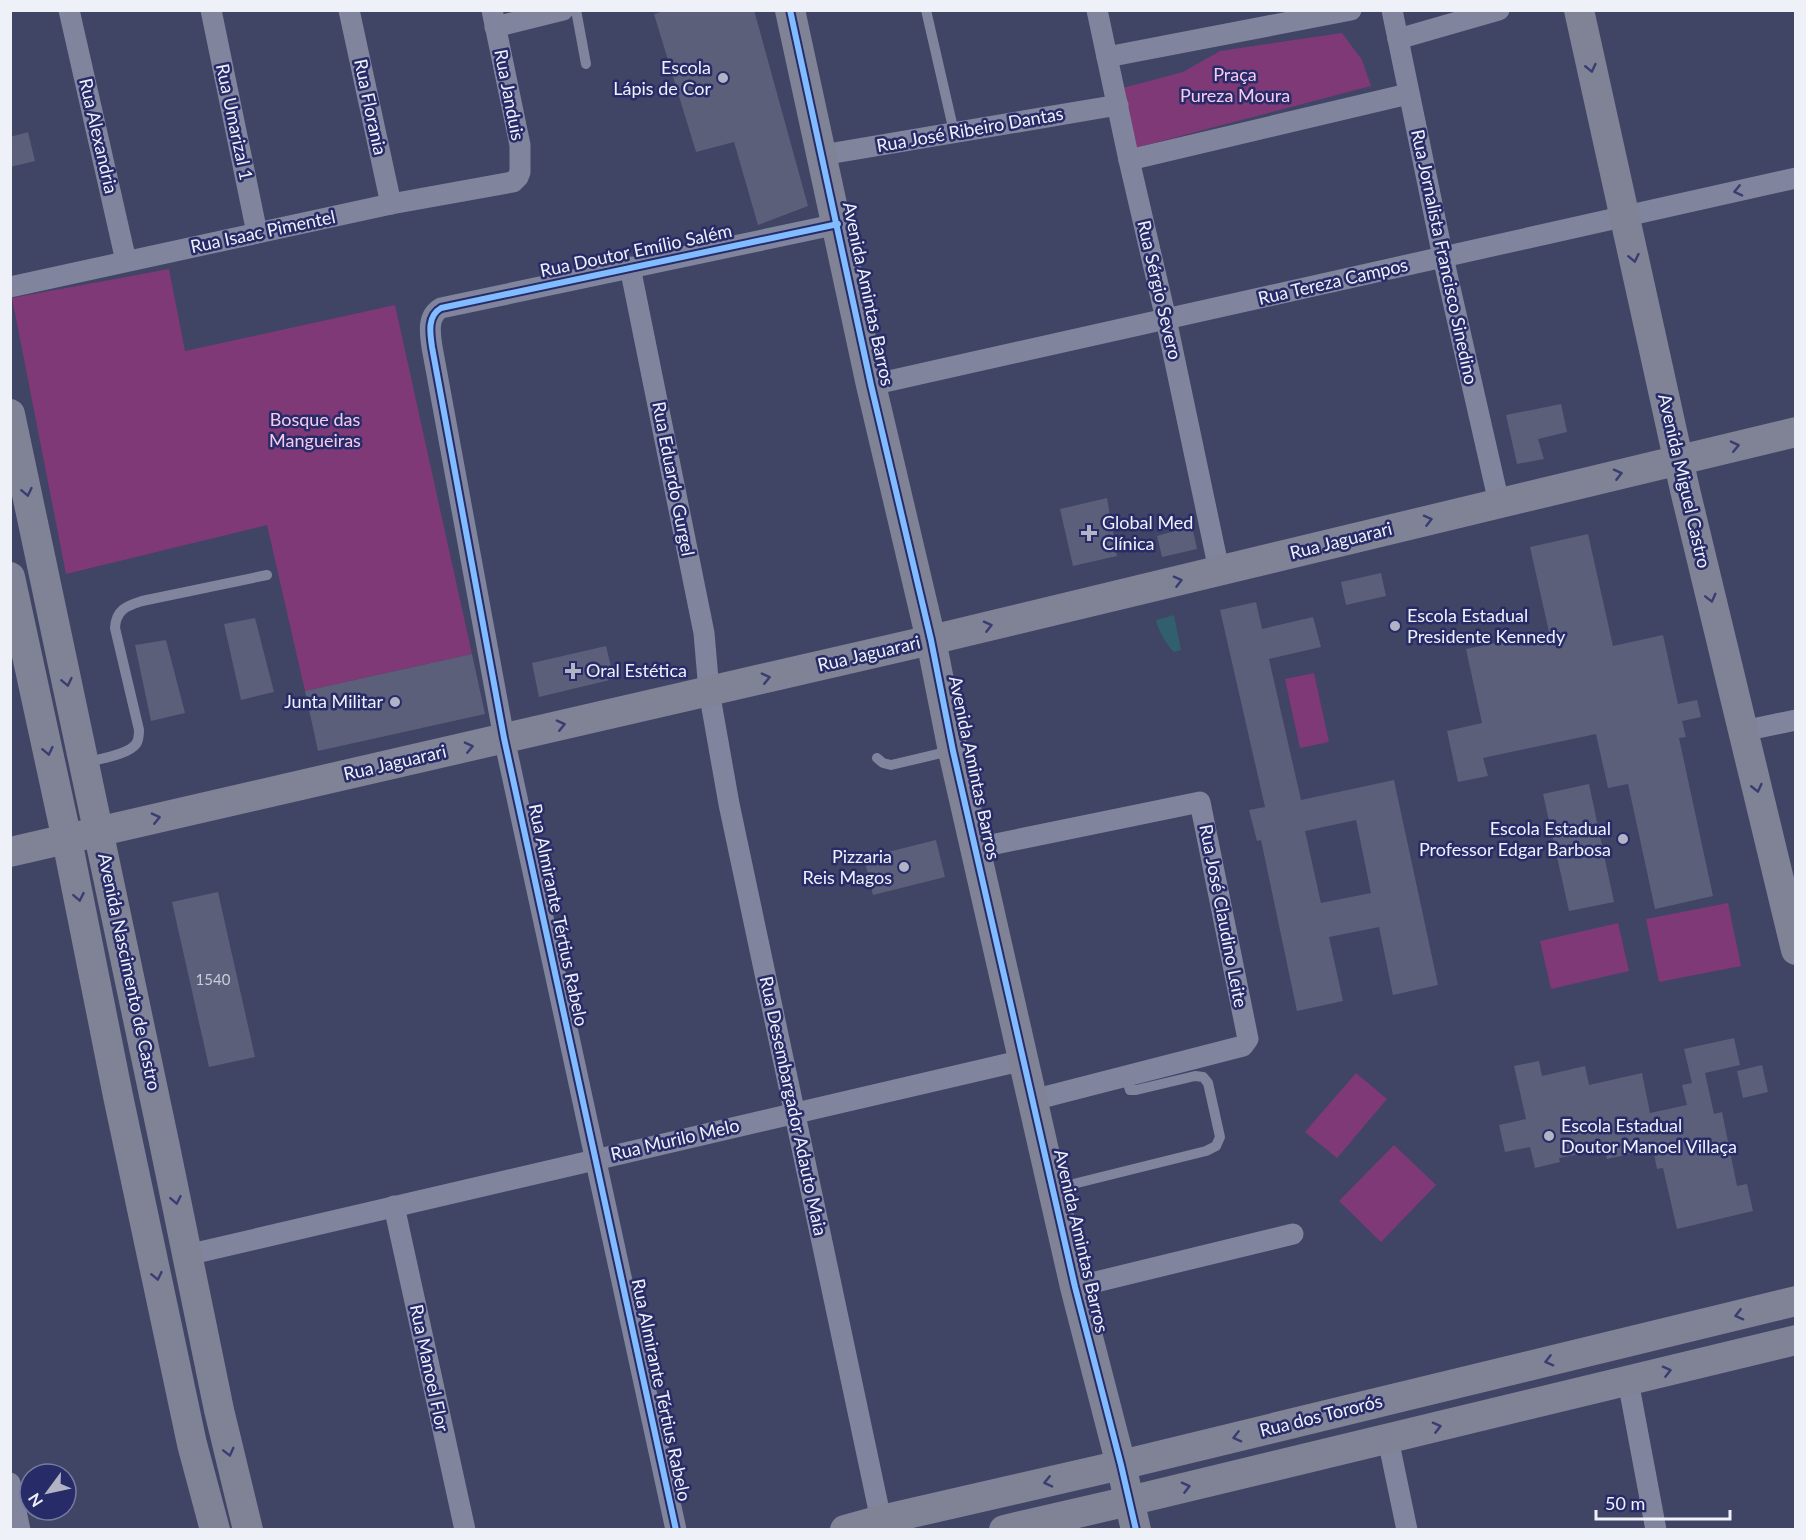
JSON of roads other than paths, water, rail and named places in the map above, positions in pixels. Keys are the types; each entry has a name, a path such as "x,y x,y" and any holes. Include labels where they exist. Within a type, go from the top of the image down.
{"main road":[{"name":"Avenida Amintas Barros","path":"790,10 871,385 931,640 953,751 1075,1287 1136,1530"},
{"name":"Avenida Miguel Castro","path":"1579,10 1678,459 1796,950"},
{"name":"Avenida Nascimento de Castro","path":"10,414 219,1410 248,1530"},
{"name":"Rua Jaguarari","path":"10,852 931,640 1796,432"},
{"path":"13,587 41,557"},
{"name":"Avenida Nascimento de Castro","path":"13,587 26,674 67,840 118,1096 192,1444 215,1530"},
{"path":"118,1096 164,1142"},
{"name":"Rua dos Tororós","path":"845,1530 882,1520 953,1517 1121,1465 1796,1301"},
{"name":"Rua dos Tororós","path":"1004,1530 1796,1341"},
{"path":"192,1444 219,1410"}],"street":[{"name":"Rua Alexandria","path":"69,10 126,261"},
{"name":"Rua Umarizal 1","path":"211,10 257,233"},
{"name":"Rua Florania","path":"349,10 391,204"},
{"path":"494,19 562,10"},
{"name":"Rua Sérgio Severo","path":"1097,10 1220,570"},
{"path":"1107,57 1351,10"},
{"name":"Rua Jornalista Francisco Sinedino","path":"1392,10 1443,257 1499,503"},
{"path":"1398,39 1499,10"},
{"name":"Rua Janduis","path":"494,19 520,146 520,172 516,179"},
{"path":"1129,160 1408,94"},
{"name":"Rua José Ribeiro Dantas","path":"822,155 1118,105"},
{"name":"Rua Tereza Campos","path":"871,385 1796,178"},
{"name":"Rua Isaac Pimentel","path":"10,287 391,204 513,182 516,179"},
{"name":"Rua Doutor Emílio Salém","path":"441,308 838,224"},
{"name":"Rua Eduardo Gurgel","path":"630,267 704,633 709,691"},
{"name":"Rua Almirante Tértius Rabelo","path":"441,308 436,312 431,323 432,347 504,738 676,1530"},
{"name":"Rua Desembargador Adauto Maia","path":"709,691 729,804 882,1520"},
{"path":"1743,731 1796,720"},
{"name":"Rua José Claudino Leite","path":"976,848 1200,802 1247,1042 1243,1046 1126,1077"},
{"name":"Rua Murilo Melo","path":"187,1255 1024,1060"},
{"path":"1033,1100 1126,1077"},
{"name":"Rua Manoel Flor","path":"394,1206 465,1530"},
{"path":"1075,1287 1293,1234"},
{"path":"1629,1381 1656,1530"},
{"path":"1388,1439 1407,1530"},
{"path":"10,1483 20,1530"}],"lane":[{"path":"576,10 586,64"},
{"path":"926,10 954,132"},
{"path":"85,763 129,750 136,744 139,737 115,628 116,619 121,611 142,601 267,575"},
{"path":"877,758 891,765 953,751"},
{"path":"1053,1190 1206,1151 1216,1146 1220,1137 1208,1083 1203,1077 1195,1076 1136,1090 1130,1090 1126,1077"}],"water":[{"path":"1174,615 1181,650 1174,652 1163,638 1156,620"}],"place":[{"name":"Escola Lápis de Cor","path":"723,78"},
{"name":"Global Med Clínica","path":"1089,533"},
{"name":"Escola Estadual Presidente Kennedy","path":"1395,626"},
{"name":"Oral Estética","path":"573,671"},
{"name":"Junta Militar","path":"395,702"},
{"name":"Escola Estadual Professor Edgar Barbosa","path":"1623,839"},
{"name":"Pizzaria Reis Magos","path":"904,867"},
{"name":"Escola Estadual Doutor Manoel Villaça","path":"1549,1136"}],"park label":[{"name":"Praça Pureza Moura","path":"1235,85"},
{"name":"Bosque das Mangueiras","path":"315,430"}]}
